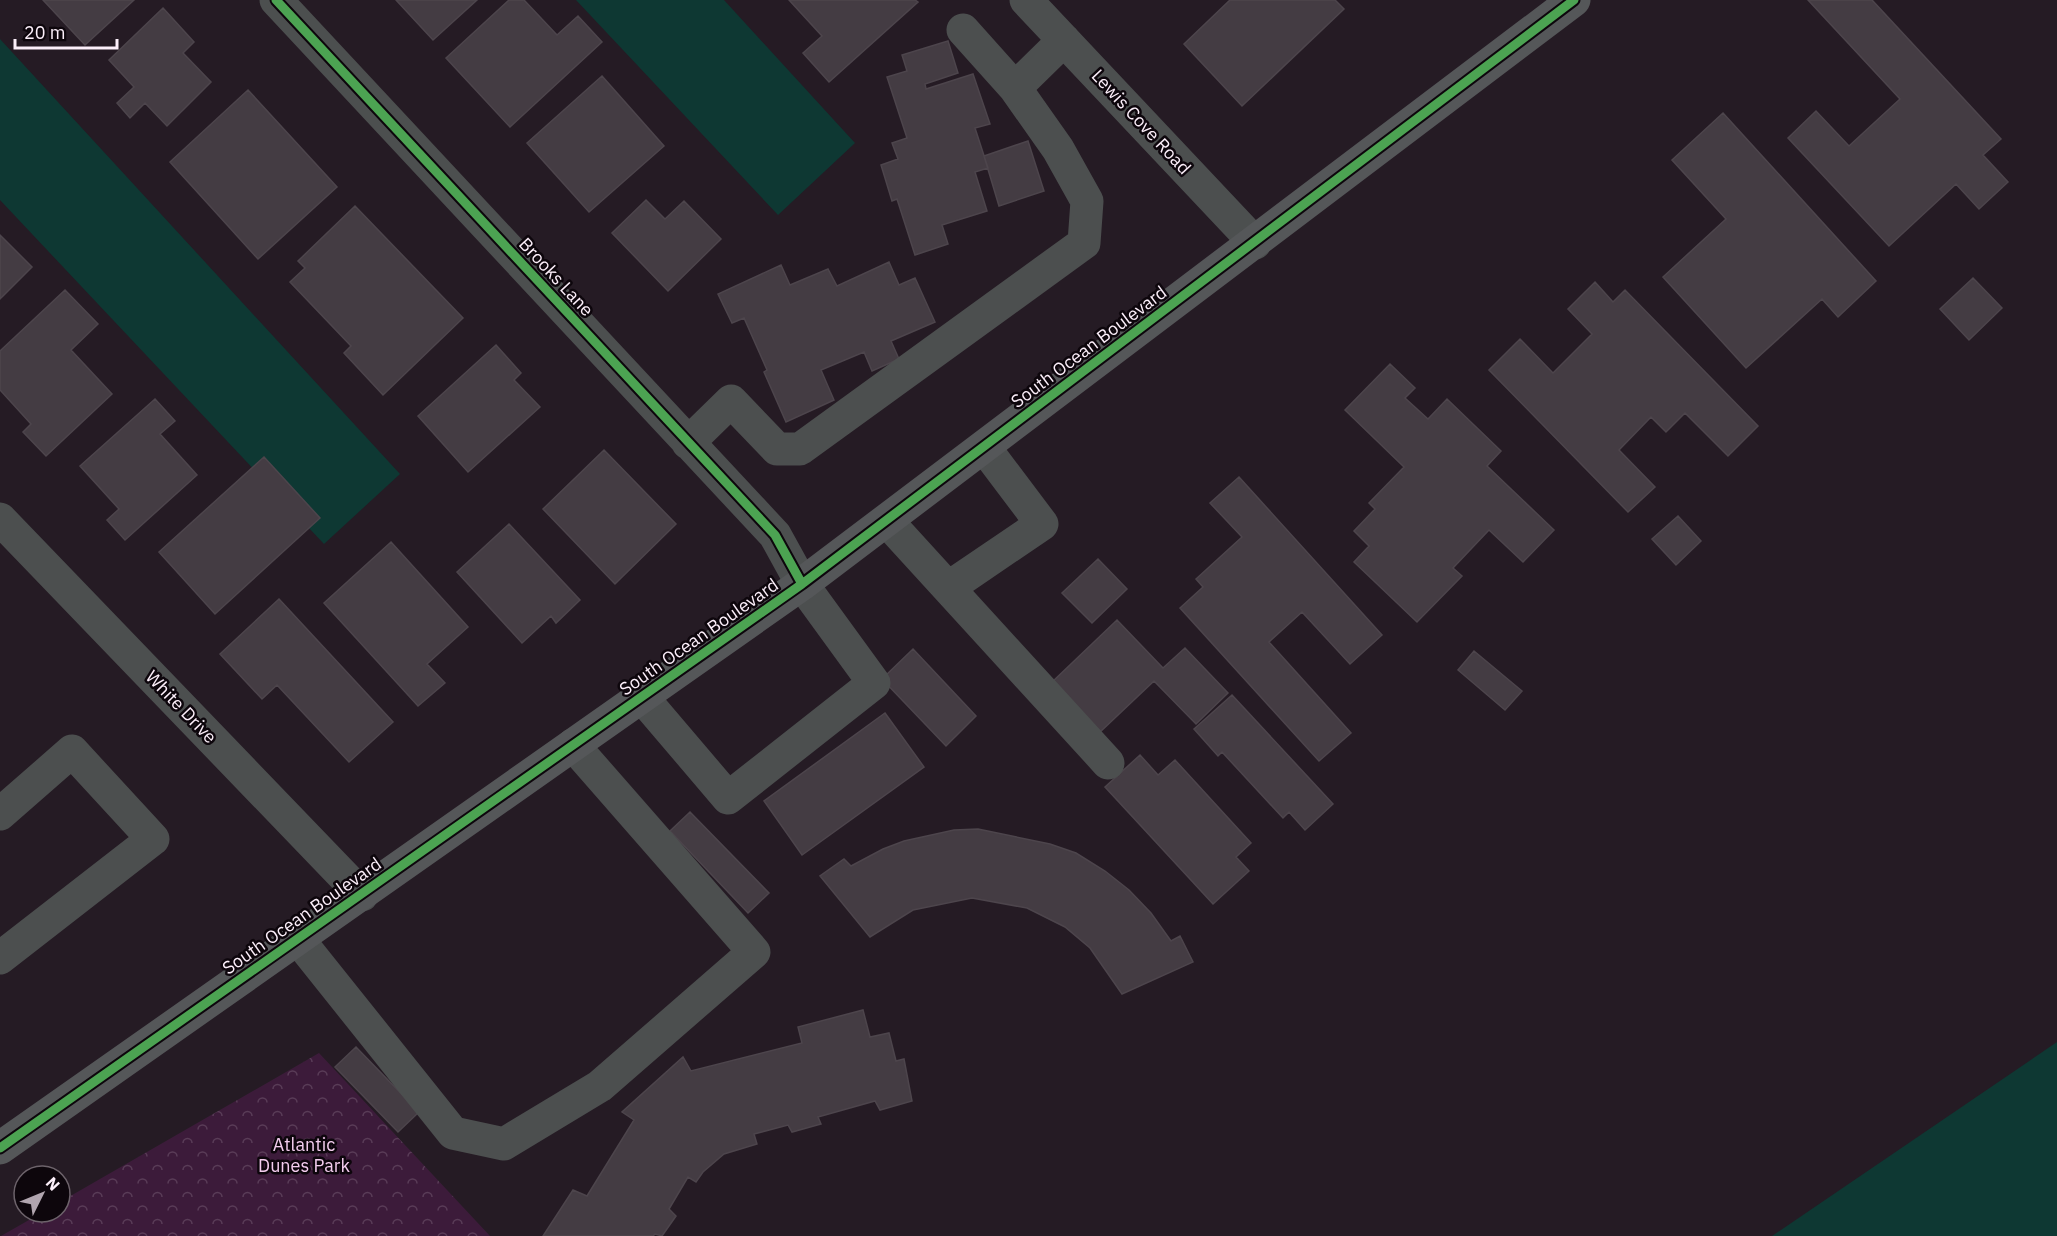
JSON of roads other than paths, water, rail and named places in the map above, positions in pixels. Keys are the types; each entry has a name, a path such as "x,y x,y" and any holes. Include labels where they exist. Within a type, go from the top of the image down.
{"main road":[{"name":"South Ocean Boulevard","path":"0,1148 802,584 1574,0"}],"street":[{"name":"Brooks Lane","path":"276,0 775,536 802,584 874,683 729,798 642,697"},
{"name":"Lewis Cove Road","path":"1026,0 1255,243"},
{"path":"688,442 731,400 777,449 800,449 1084,243 1087,201 1058,149 1015,88 963,30"},
{"path":"1015,88 1064,40"},
{"path":"948,588 1042,524 984,447"},
{"name":"White Drive","path":"0,519 362,895"},
{"path":"887,521 1108,763"},
{"path":"298,939 453,1133 504,1144 600,1086 754,952 573,745"},
{"path":"0,814 72,751 153,839 0,958"}],"park label":[{"name":"Atlantic Dunes Park","path":"304,1155"}]}
